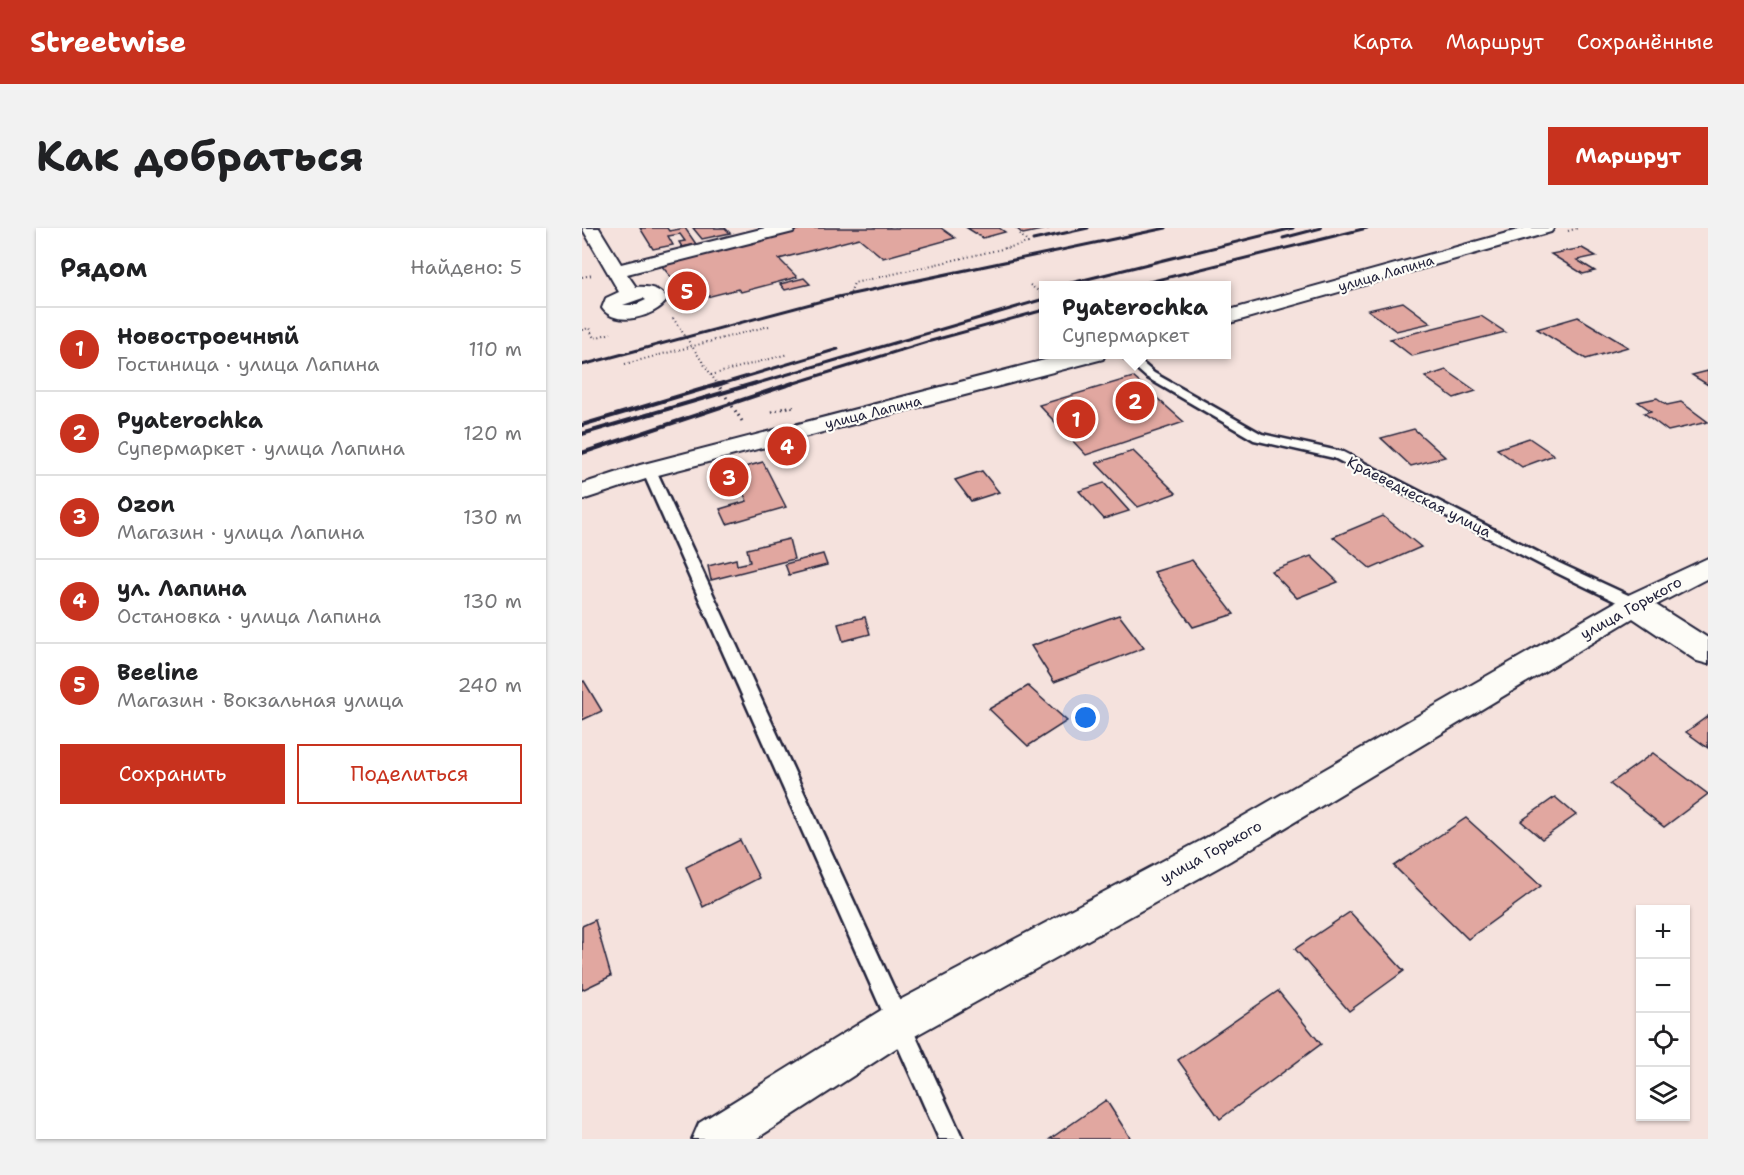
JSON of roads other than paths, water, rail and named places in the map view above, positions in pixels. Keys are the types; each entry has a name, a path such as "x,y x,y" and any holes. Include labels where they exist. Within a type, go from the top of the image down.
{"street":[{"path":"590,228 630,294"},
{"path":"616,271 787,228"},
{"name":"улица Лапина","path":"1231,317 1545,228"},
{"name":"улица Лапина","path":"582,492 649,470 1076,359"},
{"name":"улица Горького","path":"715,1139 898,1023 1217,850 1634,604 1708,567"},
{"name":"Краеведческая улица","path":"1634,604 1708,653"}],"lane":[{"name":"Краеведческая улица","path":"1131,359 1150,375 1258,437 1338,455 1554,566 1634,604"},
{"path":"649,470 951,1139"}],"railway":[{"path":"1033,240 1088,228"},
{"path":"582,365 833,298 1166,228"},
{"path":"1079,281 1293,228"},
{"path":"1283,238 1321,228"},
{"path":"1153,281 1367,228"},
{"path":"751,385 1039,300"},
{"path":"788,385 927,342 1039,311"},
{"path":"718,385 838,349"},
{"path":"582,425 723,383"},
{"path":"582,434 756,383"},
{"path":"582,453 793,383"}],"place":[{"name":"Beeline","path":"687,291"},
{"name":"Pyaterochka","path":"1135,401"},
{"name":"Новостроечный","path":"1076,419"},
{"name":"ул. Лапина","path":"787,446"},
{"name":"Ozon","path":"729,477"}]}
